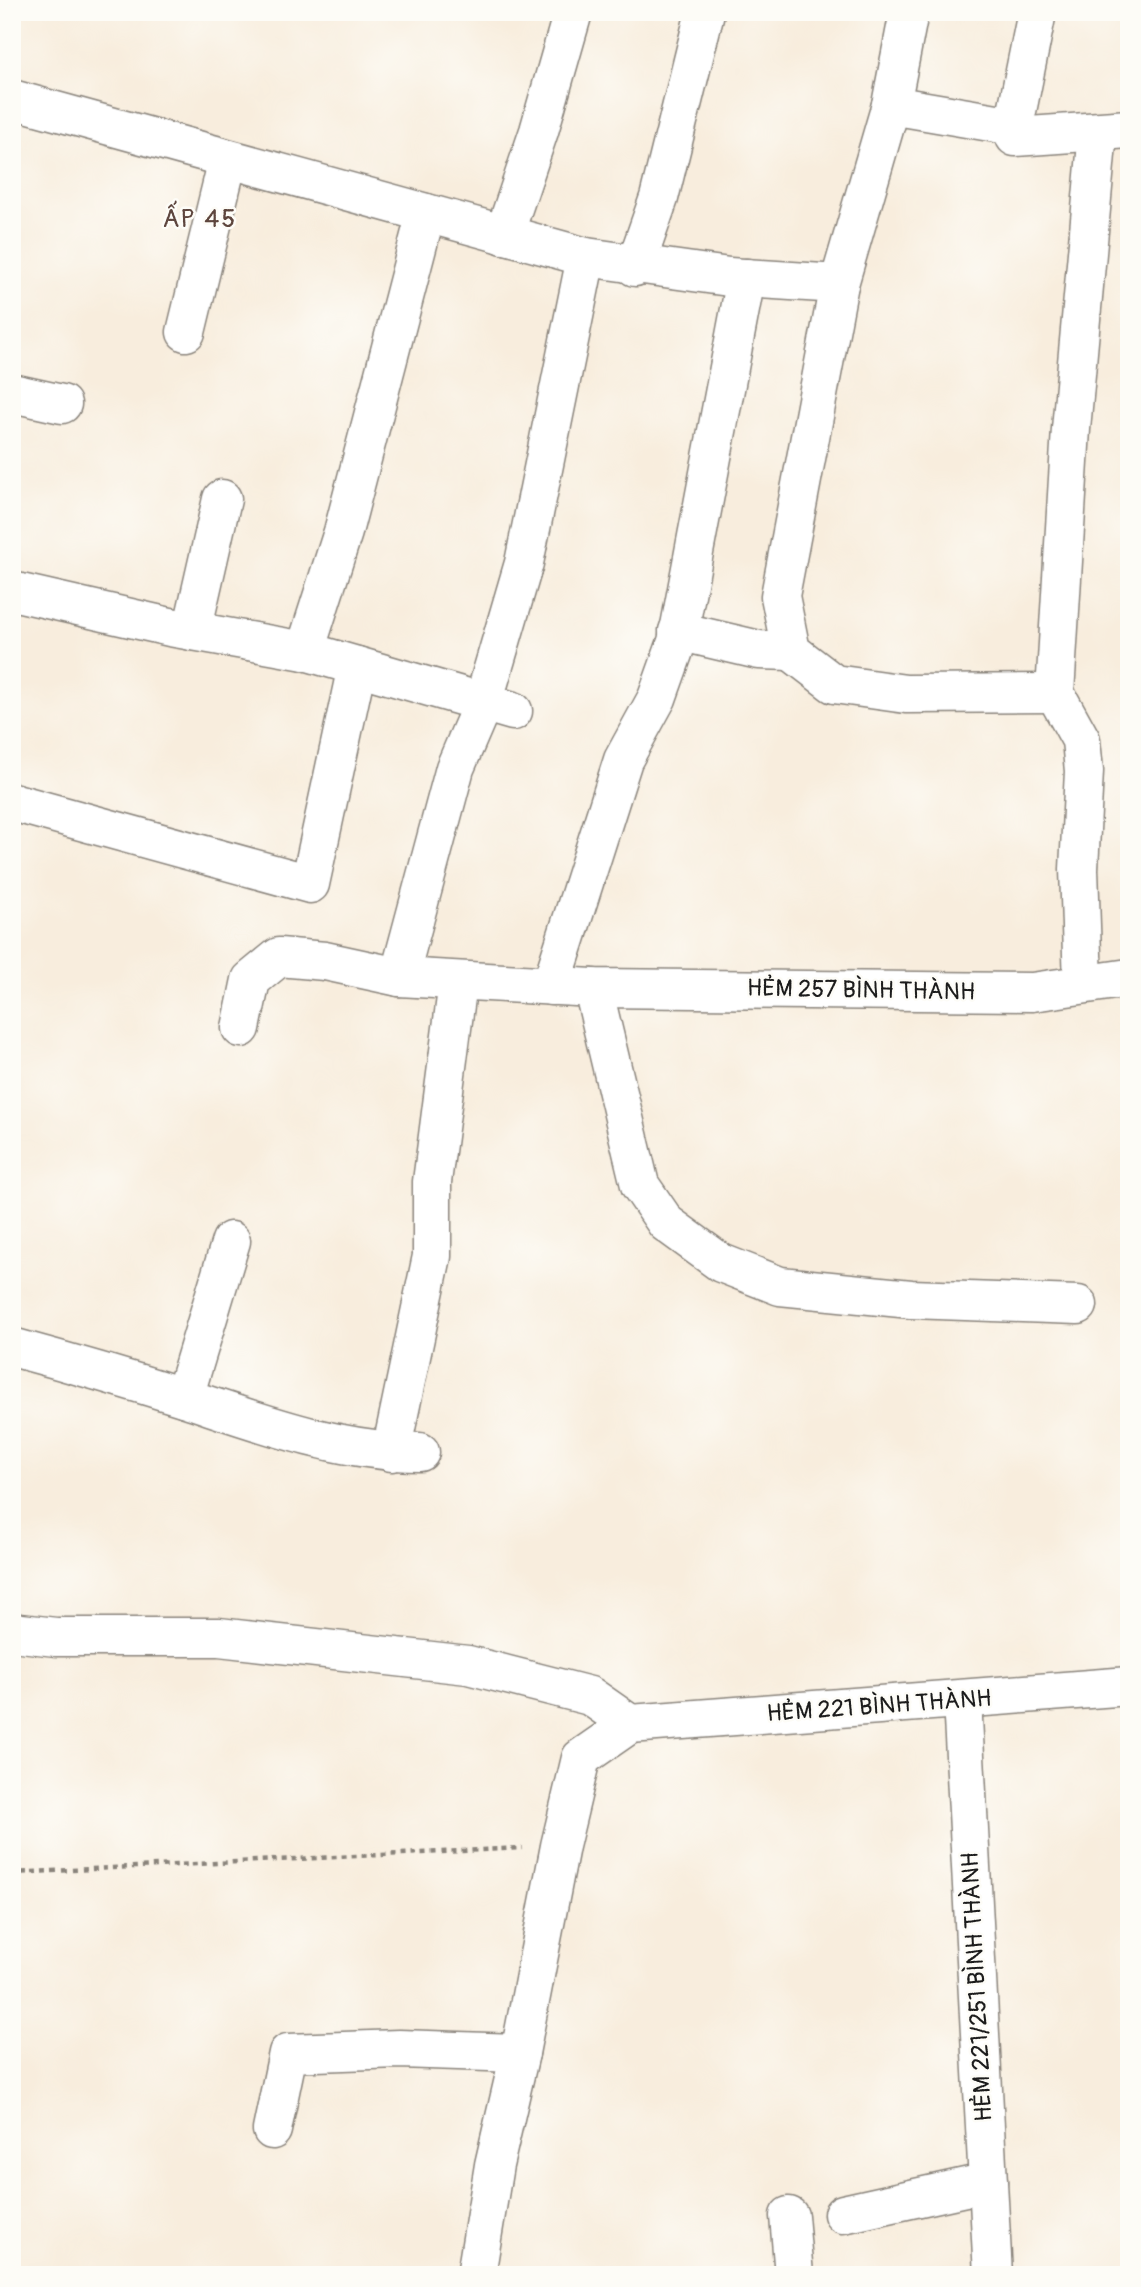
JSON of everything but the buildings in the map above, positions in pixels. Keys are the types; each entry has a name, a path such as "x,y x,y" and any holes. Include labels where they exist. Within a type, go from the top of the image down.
{"street":[{"path":"504,235 539,131 573,12"},
{"path":"635,267 659,198 705,12"},
{"path":"791,651 780,596 839,284 891,104 909,12"},
{"path":"1014,131 1035,29"},
{"path":"12,99 586,257 635,267 839,284"},
{"path":"891,104 1014,131 1113,130 1071,429 1055,694 1081,740 1084,771 1079,869 1083,983"},
{"path":"186,332 228,159"},
{"path":"305,651 343,532 426,213"},
{"path":"399,977 455,768 498,707 524,563 586,257"},
{"path":"551,986 623,760 657,698 671,663 746,278"},
{"path":"12,393 62,404"},
{"path":"192,631 222,499"},
{"path":"12,591 192,631 305,651 498,707"},
{"path":"678,631 759,650 791,651 834,684 906,694 1055,694"},
{"path":"12,802 310,884 357,666"},
{"name":"HẺM 257 BÌNH THÀNH","path":"241,1028 251,980 279,957 325,961 399,977 593,988 1032,992 1129,978"},
{"path":"12,1347 184,1397 300,1435 405,1452 432,1256 432,1182 458,982"},
{"path":"593,988 640,1185 666,1223 721,1264 780,1286 911,1299 1078,1305"},
{"path":"184,1397 231,1241"},
{"path":"12,1632 57,1637 219,1637 468,1665 590,1696 630,1724 581,1758 560,1846 520,2053 473,2273"},
{"name":"HẺM 221 BÌNH THÀNH","path":"630,1724 1129,1686"},
{"name":"HẺM 221/251 BÌNH THÀNH","path":"962,1700 993,2275"},
{"path":"272,2130 288,2053 399,2049 520,2053"},
{"path":"843,2214 988,2182"},
{"path":"789,2216 793,2275"}],"path":[{"path":"12,1873 560,1846"}],"district":[{"name":"ẤP 45","path":"200,219"}]}
